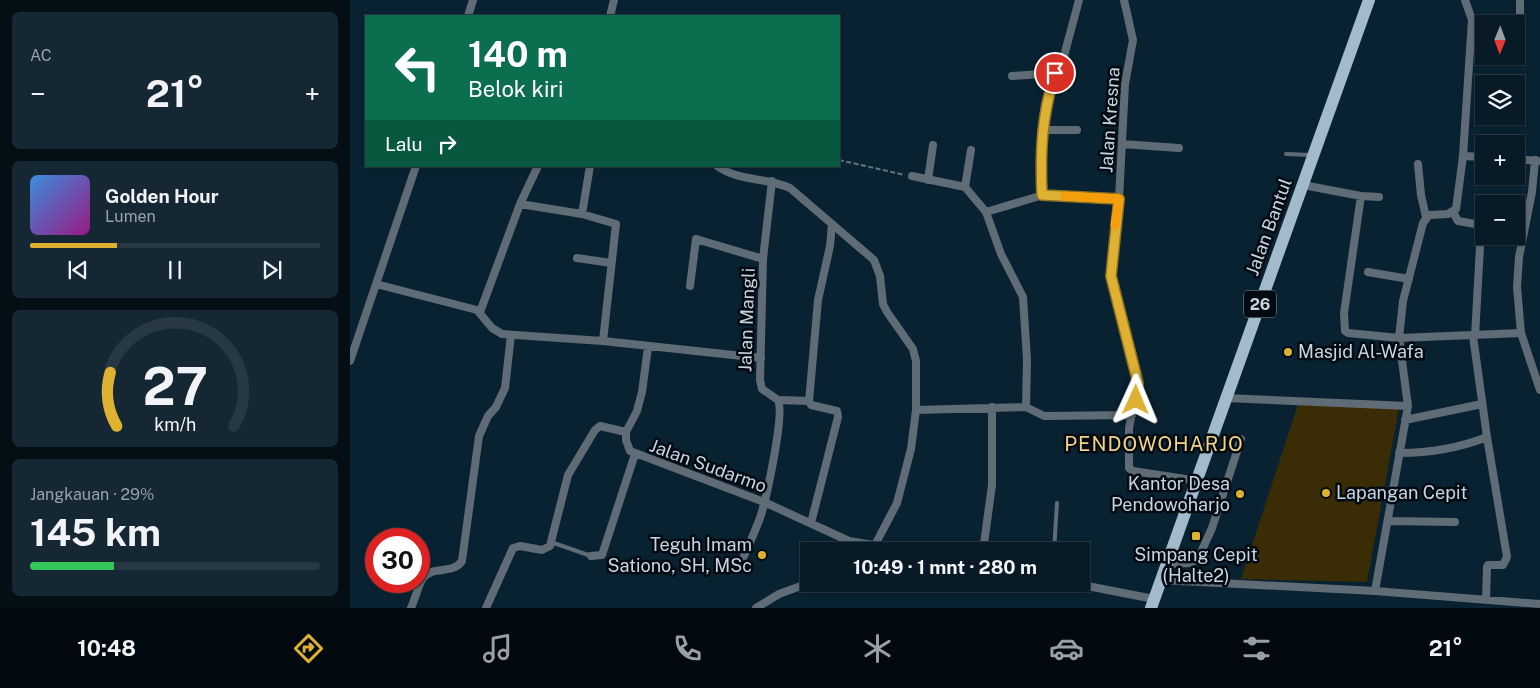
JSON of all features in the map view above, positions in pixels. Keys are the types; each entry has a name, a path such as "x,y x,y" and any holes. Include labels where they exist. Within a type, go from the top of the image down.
{"main road":[{"path":"1363,0 1364,14"},
{"name":"Jalan Bantul","path":"1153,604 1369,0"}],"street":[{"path":"468,15 474,0"},
{"path":"610,15 614,0"},
{"path":"1042,195 1041,130 1045,104 1055,73 1064,56 1079,0"},
{"name":"Jalan Kresna","path":"1124,0 1132,40 1125,84 1119,199 1111,276 1138,383 1128,447 1130,470 1198,481"},
{"path":"1453,212 1456,209 1463,156 1472,20 1465,0"},
{"path":"1472,20 1520,21 1520,0"},
{"path":"1012,76 1055,73"},
{"path":"1041,130 1077,130"},
{"path":"1122,144 1179,148"},
{"path":"928,180 933,145"},
{"path":"965,187 971,150"},
{"path":"1463,156 1475,157"},
{"path":"1525,160 1538,161 1518,276 1521,333 1540,390"},
{"path":"1375,591 1408,406 1399,338 1403,301 1426,217 1421,195 1418,164"},
{"path":"350,361 416,167"},
{"path":"480,312 520,204 538,167"},
{"path":"582,214 590,167"},
{"path":"720,167 738,176 772,181 790,188 869,254 880,276 883,304 913,349 916,361 916,410 911,449 902,489 890,518 876,542"},
{"path":"912,176 965,187 986,212 1002,254 1023,297 1027,360 1026,407"},
{"name":"Jalan Mangli","path":"772,181 763,258 760,386 778,400"},
{"path":"1303,185 1361,196 1378,197"},
{"path":"986,212 1042,195 1119,199"},
{"path":"1361,196 1344,313 1345,331 1359,336 1399,338 1521,333"},
{"path":"520,204 582,214 616,224 603,341"},
{"path":"1426,217 1436,213 1453,212"},
{"path":"1453,212 1458,221 1481,225 1484,228 1480,247 1474,336 1482,404 1506,557 1503,565 1488,565 1487,567 1486,600"},
{"path":"811,523 838,414 833,410 811,405 809,401 818,300 830,246 832,224"},
{"path":"690,286 696,240 763,258"},
{"path":"577,258 611,263"},
{"path":"1368,272 1409,279"},
{"path":"376,284 472,308 480,312 496,331 510,335 603,341 761,358"},
{"path":"411,608 423,578 433,572 452,569 462,560 479,436 488,416 496,407 506,388 510,335"},
{"name":"Jalan Sudarmo","path":"648,347 642,392 637,411 626,432 628,449 635,454 764,502 849,541 855,542"},
{"path":"1226,398 1408,406"},
{"path":"740,565 764,502 777,429 780,404 778,400 809,401"},
{"path":"1405,420 1482,404"},
{"path":"916,410 992,406 1026,407 1044,416 1132,415"},
{"path":"984,542 992,485 992,406"},
{"path":"486,608 513,548 520,546 542,550 551,542 568,476 595,430 600,426 626,432"},
{"path":"1399,454 1428,452 1487,437"},
{"path":"1167,564 1198,560 1212,528 1241,438"},
{"path":"591,556 602,555 635,454"},
{"path":"1388,521 1455,522"},
{"path":"1161,580 1375,591 1540,604"},
{"path":"756,608 779,594 800,586"},
{"path":"1090,587 1153,604"}],"lane":[{"path":"1286,154 1314,155"},
{"path":"1055,542 1057,503"},
{"path":"551,542 591,556"}],"path":[{"path":"840,160 912,176"}],"shaded area":[{"name":"Lapangan Cepit","path":"1299,401 1399,408 1367,582 1241,579"}],"slow traffic":[{"path":"1065,196 1119,199 1115,225"}],"place":[{"name":"Masjid Al-Wafa","path":"1288,352"},
{"name":"Lapangan Cepit","path":"1326,493"},
{"name":"Kantor Desa Pendowoharjo","path":"1240,494"},
{"name":"Simpang Cepit (Halte2)","path":"1196,536"},
{"name":"Teguh Imam Sationo, SH, MSc","path":"762,555"}],"district":[{"name":"PENDOWOHARJO","path":"1154,444"}],"route":[{"path":"1055,73 1045,104 1041,134 1042,195 1119,199 1111,276 1138,383 1136,400"}]}
